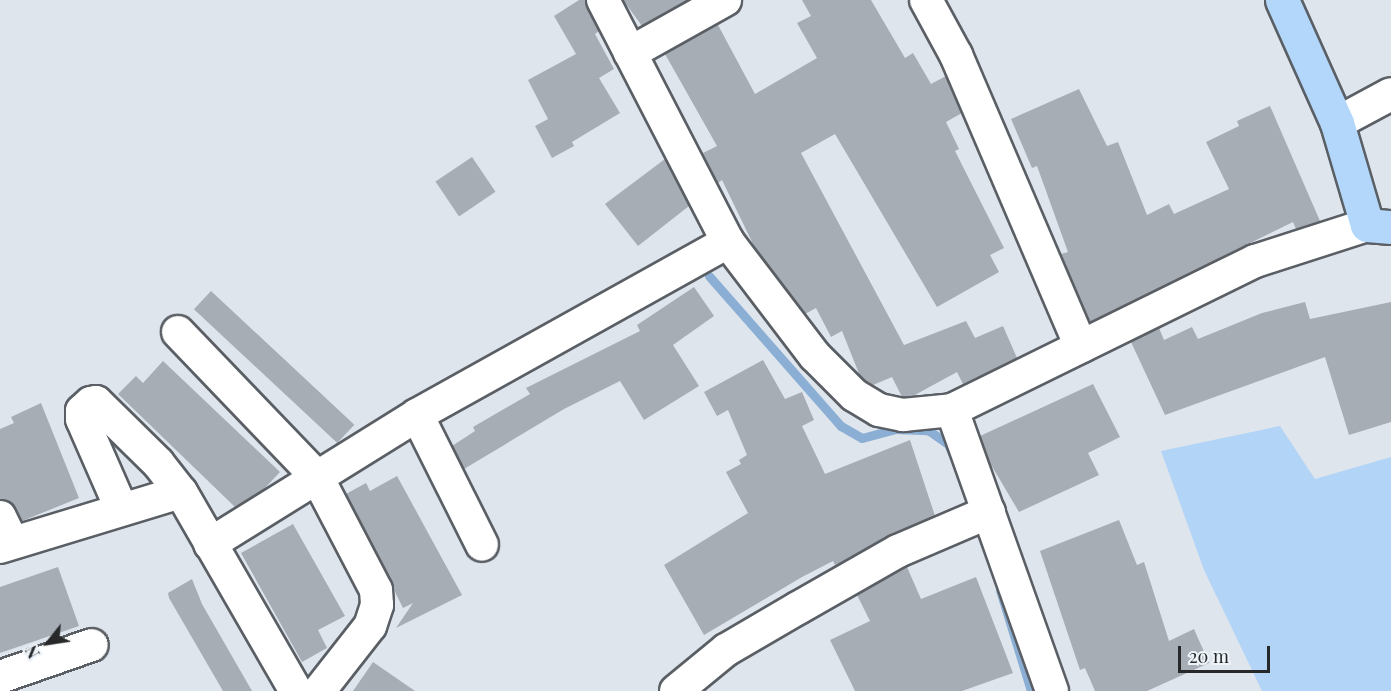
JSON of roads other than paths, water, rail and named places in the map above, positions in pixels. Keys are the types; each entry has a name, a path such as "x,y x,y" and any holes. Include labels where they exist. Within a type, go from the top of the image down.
{"main road":[{"path":"1282,0 1337,123 1379,226"}],"street":[{"path":"603,0 728,242 789,325 854,395 879,410 903,415 952,410 1255,261 1379,226"},
{"path":"630,53 725,0"},
{"path":"926,0 956,55 1081,346"},
{"path":"1337,123 1391,94"},
{"path":"210,544 417,415 728,242"},
{"path":"178,332 316,477 376,590 377,605 370,626 319,691"},
{"path":"121,508 82,418 82,411 91,403 96,402 127,432 181,492 296,691"},
{"path":"952,410 1052,691"},
{"path":"417,415 482,545"},
{"path":"4,535 181,492"},
{"path":"676,691 726,650 898,550 988,512"},
{"path":"0,676 92,645"}],"waterway":[{"path":"709,276 841,426 862,438 895,429 928,430 948,444 952,453"},
{"path":"1000,590 1031,691"}]}
